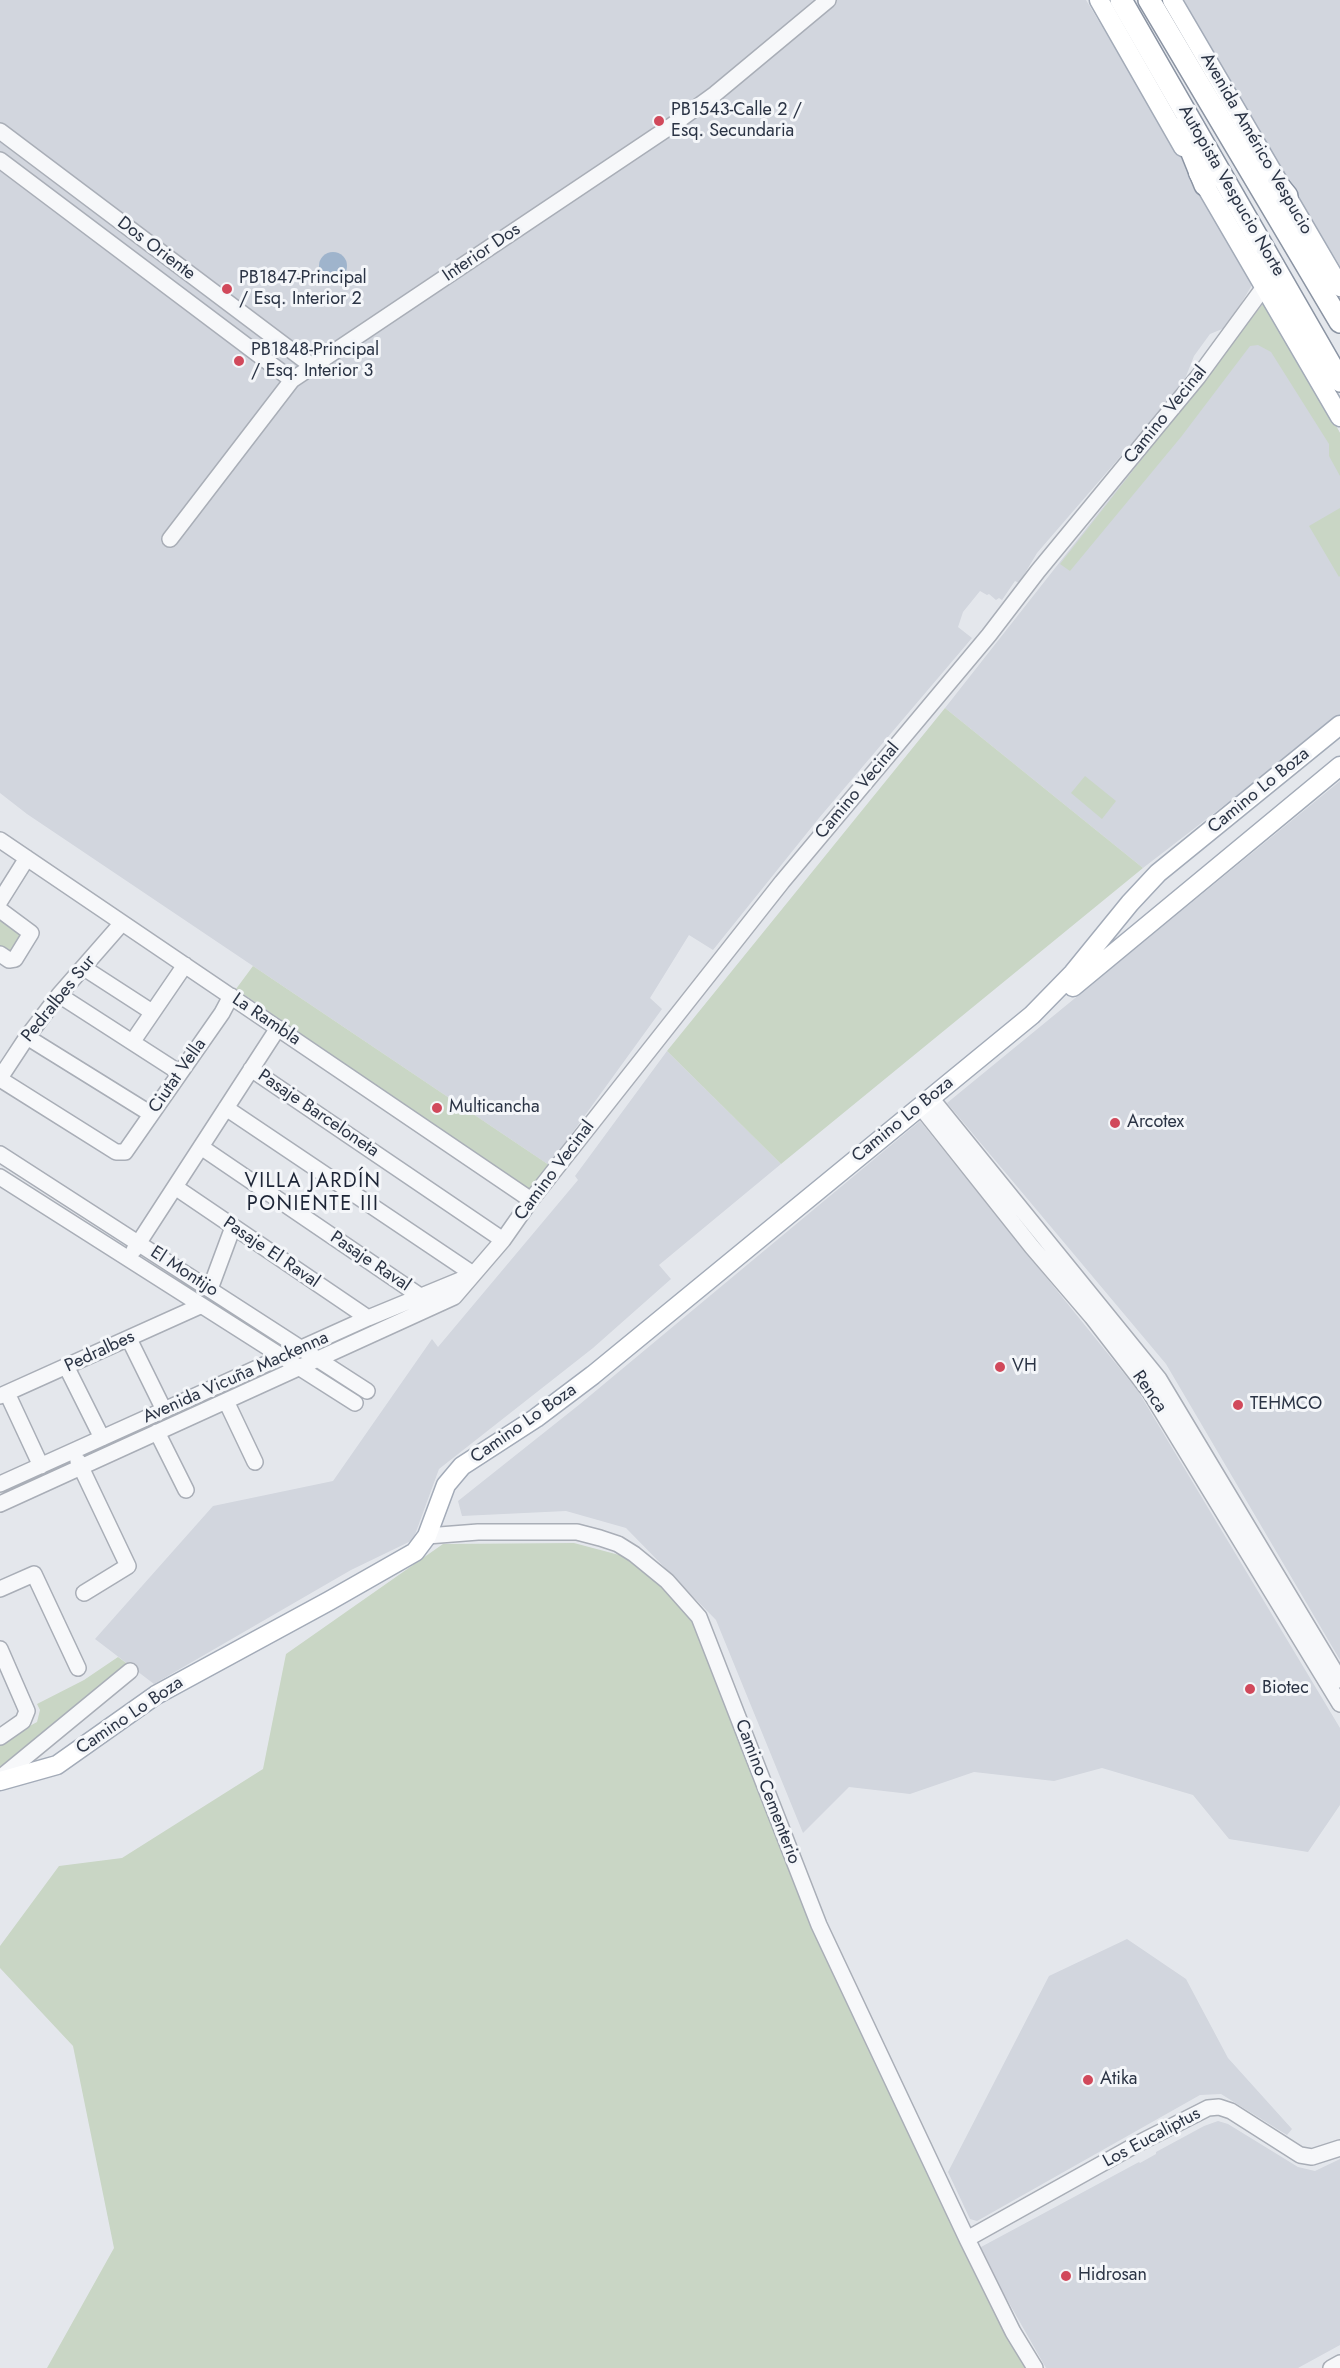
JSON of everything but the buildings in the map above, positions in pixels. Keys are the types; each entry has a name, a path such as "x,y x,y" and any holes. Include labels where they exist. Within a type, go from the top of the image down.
{"highway":[{"name":"Autopista Vespucio Norte","path":"1121,0 1340,381"},
{"name":"Autopista Vespucio Norte","path":"1149,0 1340,322"},
{"path":"1155,57 1205,185"},
{"path":"1207,97 1287,196"}],"main road":[{"path":"1099,0 1340,417"},
{"name":"Avenida Américo Vespucio","path":"1172,0 1340,287"},
{"name":"Camino Lo Boza","path":"1032,1015 1084,961 1123,911 1158,873 1340,725"},
{"name":"Camino Lo Boza","path":"0,1779 57,1765 156,1695 408,1557 427,1536 443,1490 462,1466 566,1396 1032,1015 1072,987 1340,766"},
{"path":"1257,792 1255,802 1258,812 1265,817 1276,819"}],"street":[{"name":"Interior Dos","path":"170,539 292,380 671,126 715,94 828,0"},
{"name":"Dos Oriente","path":"0,131 312,366"},
{"name":"Dos Oriente","path":"0,160 292,380"},
{"name":"Camino Vecinal","path":"454,1297 503,1240 531,1200 776,889 989,636 1038,571 1198,377 1264,287"},
{"name":"La Rambla","path":"0,840 531,1200"},
{"path":"0,901 27,858"},
{"path":"0,910 31,933 15,958 9,960 0,954"},
{"name":"Pedralbes Sur","path":"0,1078 59,995 122,923"},
{"path":"133,1041 185,965"},
{"path":"84,968 152,1012"},
{"path":"59,995 180,1073"},
{"name":"Ciutat Vella","path":"0,1078 116,1152 122,1153 127,1150 152,1114 231,996"},
{"path":"128,1259 278,1028"},
{"path":"27,1037 152,1114"},
{"name":"Pasaje Barceloneta","path":"251,1069 503,1240"},
{"name":"Renca","path":"926,1102 1098,1312 1332,1677 1340,1704"},
{"path":"226,1108 473,1274"},
{"name":"Pasaje Raval","path":"201,1147 420,1296"},
{"name":"El Montijo","path":"0,1154 367,1390"},
{"name":"El Montijo","path":"3,1184 128,1259 355,1403"},
{"name":"Pasaje El Raval","path":"175,1187 368,1318"},
{"path":"210,1289 233,1227"},
{"name":"Avenida Vicuña Mackenna","path":"0,1485 280,1357 473,1274"},
{"name":"Avenida Vicuña Mackenna","path":"0,1504 454,1297"},
{"name":"Pedralbes","path":"4,1395 200,1306"},
{"path":"129,1339 164,1410"},
{"path":"67,1368 102,1438"},
{"path":"4,1395 41,1466"},
{"path":"226,1401 255,1462"},
{"path":"157,1432 186,1490"},
{"path":"73,1451 128,1566 84,1593"},
{"name":"Camino Cementerio","path":"427,1536 478,1532 577,1532 600,1538 618,1544 634,1554 667,1581 699,1617 819,1926 966,2239 1013,2332 1035,2368"},
{"path":"0,1589 34,1574 78,1668"},
{"path":"0,1737 23,1721 27,1711 1,1653"},
{"name":"Camino Lo Boza","path":"0,1779 130,1671"},
{"name":"Los Eucaliptus","path":"966,2239 1139,2143 1208,2108 1219,2107 1231,2111 1300,2155 1312,2157 1340,2148"},
{"path":"1331,2368 1340,2363"}],"shaded area":[{"path":"0,0 1086,0 1255,280 1227,327 1210,334 1194,356 1183,384 1037,553 1019,583 1015,581 1002,600 999,598 996,600 980,591 963,612 958,627 972,638 819,818 713,950 689,935 650,998 662,1009 549,1165 27,814 0,793"},
{"path":"1184,0 1340,0 1340,266 1251,118"},
{"path":"1266,300 1340,433 1340,716 1143,868 945,708"},
{"path":"1340,781 1340,1660 1166,1364 947,1103"},
{"path":"667,1051 781,1164 659,1265 671,1279 593,1348 439,1469 413,1540 351,1570 154,1684 95,1639 213,1506 333,1481 432,1339 438,1347 578,1180 575,1176"},
{"path":"920,1121 1138,1391 1340,1728 1340,1805 1308,1852 1229,1839 1193,1795 1102,1768 1054,1781 974,1772 910,1794 849,1787 803,1833 716,1620 626,1528 566,1511 462,1516 458,1501 580,1404"},
{"path":"1127,1939 1186,1979 1228,2058 1292,2129 1287,2135 1221,2094 1200,2095 977,2221 970,2219 948,2172 1049,1976"},
{"path":"1218,2121 1228,2124 1298,2167 1315,2171 1340,2159 1340,2345 1298,2368 1046,2368 980,2252 981,2247 1140,2163 1204,2126"}],"green space":[{"path":"1266,300 1340,433 1340,476 1329,456 1329,444 1271,352 1258,345 1250,346 1181,437 1070,571 1060,564"},
{"path":"1340,508 1340,576 1339,577 1309,526"},
{"path":"945,708 1143,868 781,1164 667,1051"},
{"path":"1085,776 1116,801 1102,819 1071,793"},
{"path":"0,915 26,932 11,955 0,948"},
{"path":"253,966 549,1165 530,1191 236,989"},
{"path":"574,1543 623,1556 644,1568 686,1604 813,1925 1029,2368 47,2368 114,2248 73,2046 0,1968 0,1946 59,1866 122,1858 263,1769 286,1654 443,1544"},
{"path":"118,1657 129,1665 0,1767 0,1746 8,1738 37,1722 40,1710 37,1704 84,1680"}],"water":[{"path":"333,252 343,256 347,266 343,276 333,280 323,276 319,266 323,256"}],"place":[{"name":"PB1543-Calle 2 / Esq. Secundaria","path":"659,121"},
{"name":"PB1847-Principal / Esq. Interior 2","path":"227,289"},
{"name":"PB1848-Principal / Esq. Interior 3","path":"239,361"},
{"name":"Multicancha","path":"437,1108"},
{"name":"Arcotex","path":"1115,1123"},
{"name":"VH","path":"1000,1367"},
{"name":"TEHMCO","path":"1238,1405"},
{"name":"Biotec","path":"1250,1689"},
{"name":"Atika","path":"1088,2080"},
{"name":"Hidrosan","path":"1066,2276"}],"district":[{"name":"VILLA JARDÍN PONIENTE III","path":"313,1194"}]}
